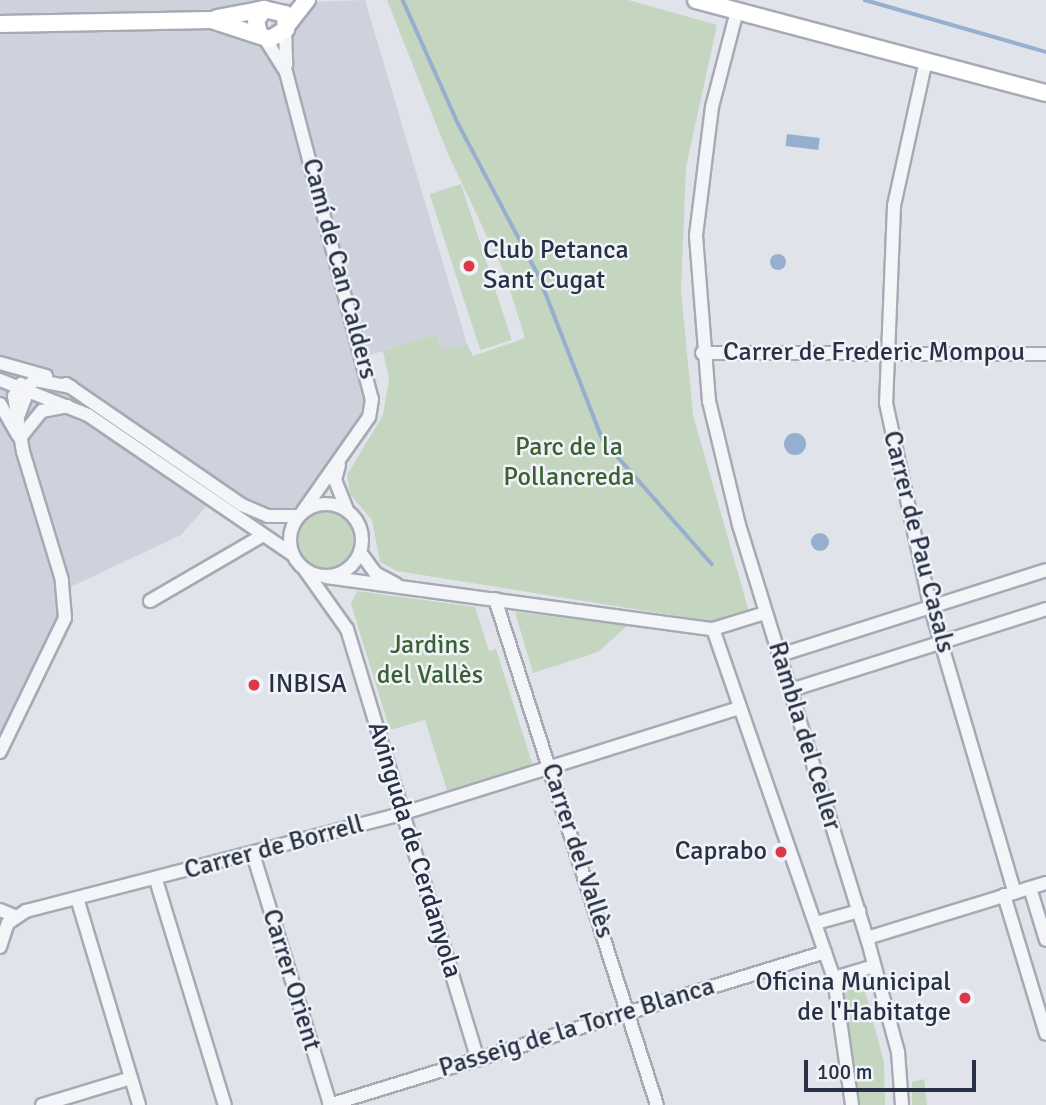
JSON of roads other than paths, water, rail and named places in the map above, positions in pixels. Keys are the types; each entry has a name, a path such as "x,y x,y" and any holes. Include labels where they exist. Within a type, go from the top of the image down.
{"main road":[{"path":"0,24 211,20 267,8 286,0"},
{"path":"211,20 262,35 286,27 307,0"},
{"path":"696,0 1046,93"},
{"path":"267,8 281,10 286,27"},
{"path":"262,35 256,21 267,8"}],"street":[{"path":"737,11 701,175 696,236 702,353 724,476 765,613"},
{"name":"Camí de Can Calders","path":"286,27 286,72 371,386 369,417 301,513"},
{"name":"Camí de Can Calders","path":"262,35 286,72"},
{"name":"Carrer de Pau Casals","path":"926,60 894,206 886,403 898,481 1046,1034"},
{"name":"Carrer de Frederic Mompou","path":"702,353 1046,354"},
{"path":"0,363 71,387 242,505 268,516 301,513 325,503 348,510"},
{"path":"0,369 27,393 19,414 20,438"},
{"path":"0,380 71,406 260,537 293,555 305,570 326,576 347,570 360,552 361,529 348,510 335,480 340,458"},
{"path":"22,386 35,380 71,387"},
{"path":"0,404 20,438 62,580 65,618 0,751"},
{"path":"20,438 42,411 71,406"},
{"path":"293,555 289,539 301,513"},
{"path":"150,601 260,537"},
{"name":"Rambla del Celler","path":"360,552 375,573 400,586"},
{"name":"Avinguda de Cerdanyola","path":"305,570 346,629 478,1059"},
{"path":"780,655 1046,570"},
{"name":"Rambla del Celler","path":"326,576 713,629 765,613 792,690 867,939 898,1052 902,1105"},
{"name":"Carrer del Vallès","path":"495,599 657,1105"},
{"path":"792,690 1046,609"},
{"name":"Rambla del Celler","path":"713,629 834,978 852,1105"},
{"name":"Carrer de Borrell","path":"11,919 77,898 156,880 404,813 740,708"},
{"name":"Carrer Orient","path":"253,854 330,1105"},
{"path":"156,880 225,1105"},
{"path":"867,939 1046,883"},
{"path":"1030,888 1046,940"},
{"path":"77,898 139,1105"},
{"path":"0,910 11,919 0,947"},
{"path":"816,923 859,911"},
{"name":"Passeig de la Torre Blanca","path":"330,1105 825,952"},
{"path":"834,978 874,966"},
{"path":"42,1105 131,1078"}],"water":[{"path":"787,134 820,138 818,150 786,146"},
{"path":"775,254 781,254 786,262 784,268 775,270 770,265 770,259"},
{"path":"791,433 799,433 806,440 806,448 799,455 791,455 784,448 784,440"},
{"path":"816,533 824,533 829,542 827,549 816,551 811,546 811,538"}],"waterway":[{"path":"403,0 458,123 539,276 603,440 712,564"},
{"path":"865,0 1046,52"}],"place":[{"name":"Club Petanca Sant Cugat","path":"469,266"},
{"name":"INBISA","path":"254,685"},
{"name":"Caprabo","path":"781,852"},
{"name":"Oficina Municipal de l'Habitatge","path":"965,998"}],"park label":[{"name":"Parc de la Pollancreda","path":"569,463"},
{"name":"Jardins del Vallès","path":"430,661"}]}
